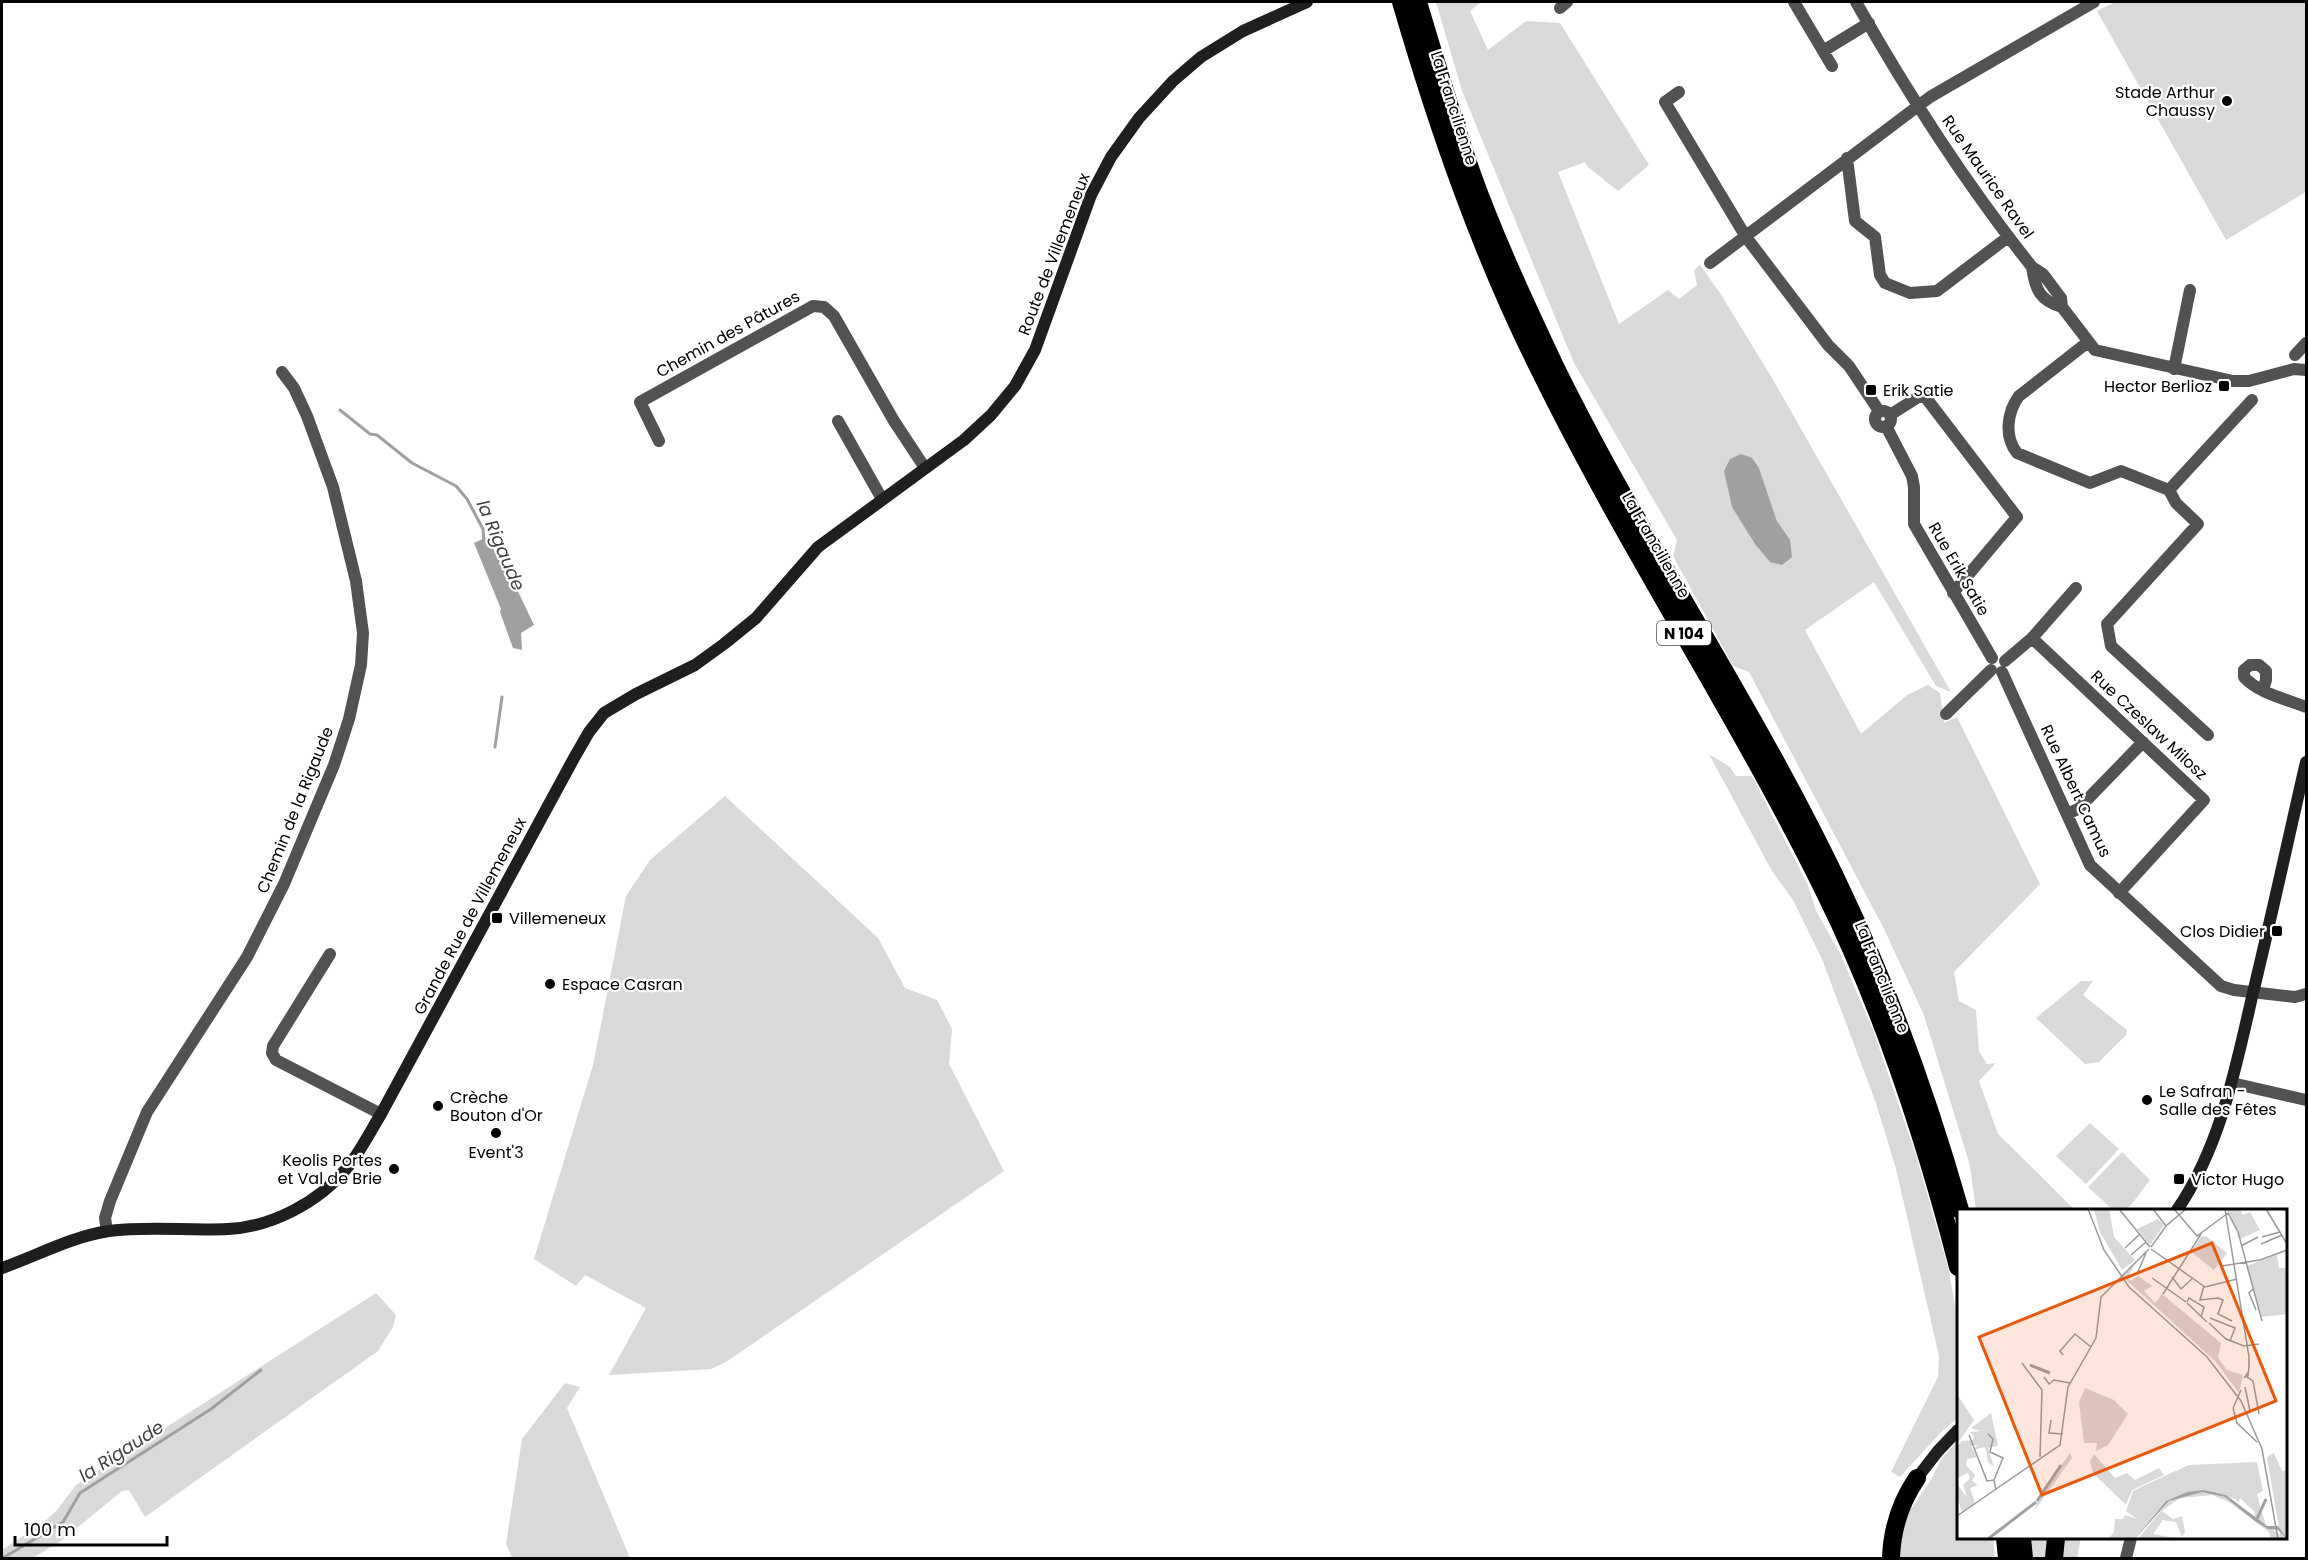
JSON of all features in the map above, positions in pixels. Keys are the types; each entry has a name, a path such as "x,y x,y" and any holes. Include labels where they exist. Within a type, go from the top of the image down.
{"highway":[{"name":"La Francilienne","path":"1401,2 1429,99 1458,183 1496,278 1540,373 1593,473 1773,792 1827,897 1856,962 1882,1026 1924,1144 1957,1260"},
{"name":"La Francilienne","path":"1418,2 1473,176 1511,269 1555,364 1606,462 1763,739 1842,890 1898,1020 1939,1138 1960,1209"},
{"path":"1891,1558 1895,1524 1905,1497 1917,1478"},
{"path":"2005,1539 2007,1558"},
{"path":"2022,1539 2024,1558"},
{"path":"2054,1558 2056,1539"}],"main road":[{"name":"Route de Villemeneux","path":"926,467 978,428 1015,386 1041,335 1090,195 1111,157 1139,118 1173,81 1201,57 1243,31 1307,2"},
{"name":"Grande Rue de Villemeneux","path":"2,1268 107,1231 230,1229 261,1223 321,1193 350,1164 381,1114 568,768 604,713 695,665 724,644 756,618 818,547 926,467"},
{"path":"2178,1209 2209,1150 2232,1083 2307,762"},
{"path":"1917,1478 1938,1451 1957,1433"}],"street":[{"path":"1794,2 1832,66"},
{"name":"Rue Maurice Ravel","path":"1856,2 1918,106 2008,237 2032,267 2034,285 2048,303 2062,307 2095,350 2233,381 2263,378 2294,369 2307,370"},
{"path":"1710,263 1930,97 2094,2"},
{"path":"1823,51 1869,23"},
{"name":"Rue Erik Satie","path":"1679,92 1665,102 1746,237 1828,345 1849,366 1885,417 1912,476 1914,524 1997,665"},
{"path":"1847,158 1855,222 1875,237 1880,275 1885,283 1910,293 1937,291 2008,237"},
{"path":"2174,369 2190,290"},
{"name":"Chemin des Pâtures","path":"659,441 640,402 813,306 824,307 834,316 894,421 926,467"},
{"path":"2088,342 2013,403 2008,419 2010,445 2017,453 2090,483 2121,471 2169,490 2176,503 2198,524 2107,624 2111,646 2208,735"},
{"path":"2295,355 2307,343"},
{"name":"Chemin de la Rigaude","path":"107,1231 105,1218 110,1201 147,1112 248,957 284,884 334,765 349,719 361,665 363,633 356,581 333,487 307,416 294,388 282,372"},
{"path":"1885,417 1923,394 2017,517 1953,593"},
{"path":"2169,490 2252,400"},
{"path":"838,422 882,499"},
{"path":"1946,714 1997,665 2032,638 2076,588"},
{"name":"Rue Czeslaw Milosz","path":"2032,638 2204,800 2119,893"},
{"name":"Rue Albert Camus","path":"1997,665 2090,865 2214,982 2226,988 2295,997 2307,994"},
{"path":"2263,690 2307,707"},
{"path":"2067,814 2078,809 2144,742"},
{"path":"330,954 273,1046 272,1053 276,1060 381,1114"},
{"path":"2232,1083 2307,1100"},
{"path":"2126,1558 2131,1539"}],"shaded area":[{"path":"1436,2 1481,2 1470,11 1488,50 1526,21 1560,23 1649,165 1618,191 1585,162 1558,172 1619,324 1668,290 1679,299 1697,285 1694,270 1700,265 1720,293 1772,378 1951,692 1936,686 1874,582 1805,630 1861,734 1907,695 1928,685 1940,693 1944,723 1957,717 2040,884 1954,972 1959,1001 1976,1010 1979,1051 1987,1064 1996,1063 1979,1081 1998,1134 2074,1209 1976,1209 1970,1166 1924,1015 1884,929 1749,672 1733,666 1673,556 1677,540 1574,363 1462,91","holes":["1730,459 1759,468 1777,521 1790,540"]},
{"name":"Stade Arthur Chaussy","path":"2115,2 2306,2 2306,192 2226,240 2097,11"},
{"path":"1741,454 1752,458 1759,468 1777,521 1790,540 1792,557 1782,565 1770,562 1755,544 1732,507 1724,471 1730,459"},
{"path":"485,538 490,540 534,625 521,633 522,650 513,648 500,612 501,609 474,543"},
{"path":"1709,754 1730,767 1736,776 1752,776 1808,885 1816,911 1840,953 1873,1030 1917,1158 1948,1267 1957,1316 1957,1419 1943,1430 1900,1477 1891,1472 1938,1377 1939,1356 1896,1169 1876,1103 1822,959 1793,900 1772,871"},
{"path":"725,796 878,938 905,988 937,1000 952,1029 949,1064 1004,1171 726,1362 711,1369 609,1375 646,1308 585,1275 576,1286 534,1259 593,1065 626,896 650,860"},
{"path":"2081,981 2093,981 2083,995 2127,1030 2126,1035 2099,1062 2085,1064 2036,1018"},
{"path":"2090,1123 2119,1149 2086,1184 2056,1156"},
{"path":"2122,1152 2150,1180 2125,1209 2112,1209 2088,1187"},
{"path":"376,1293 396,1315 393,1327 378,1351 145,1517 129,1490 122,1491 61,1541 33,1558 2,1558 2,1550 43,1523 57,1510 76,1485"},
{"path":"565,1383 580,1387 567,1408 630,1558 512,1558 506,1544 522,1439"},
{"path":"1957,1441 1957,1539 1993,1539 1995,1558 1898,1558 1899,1543 1906,1516 1931,1480 1941,1460"},
{"path":"2030,1539 2051,1539 2049,1558 2033,1558"},
{"path":"2064,1539 2081,1539 2077,1558 2061,1558"}],"waterway":[{"name":"la Rigaude","path":"340,410 370,434 377,435 412,463 456,486 467,499 483,529 484,542"},
{"name":"la Rigaude","path":"495,747 502,697"},
{"name":"la Rigaude","path":"3,1558 63,1522 80,1493 211,1409 261,1370"}],"place":[{"name":"Stade Arthur Chaussy","path":"2227,101"},
{"name":"Hector Berlioz","path":"2224,386"},
{"name":"Erik Satie","path":"1871,390"},
{"name":"Villemeneux","path":"497,918"},
{"name":"Clos Didier","path":"2277,931"},
{"name":"Espace Casran","path":"550,984"},
{"name":"Le Safran - Salle des Fêtes","path":"2147,1100"},
{"name":"Crèche Bouton d'Or","path":"438,1106"},
{"name":"Event'3","path":"496,1133"},
{"name":"Keolis Portes et Val de Brie","path":"394,1169"},
{"name":"Victor Hugo","path":"2179,1179"}]}
